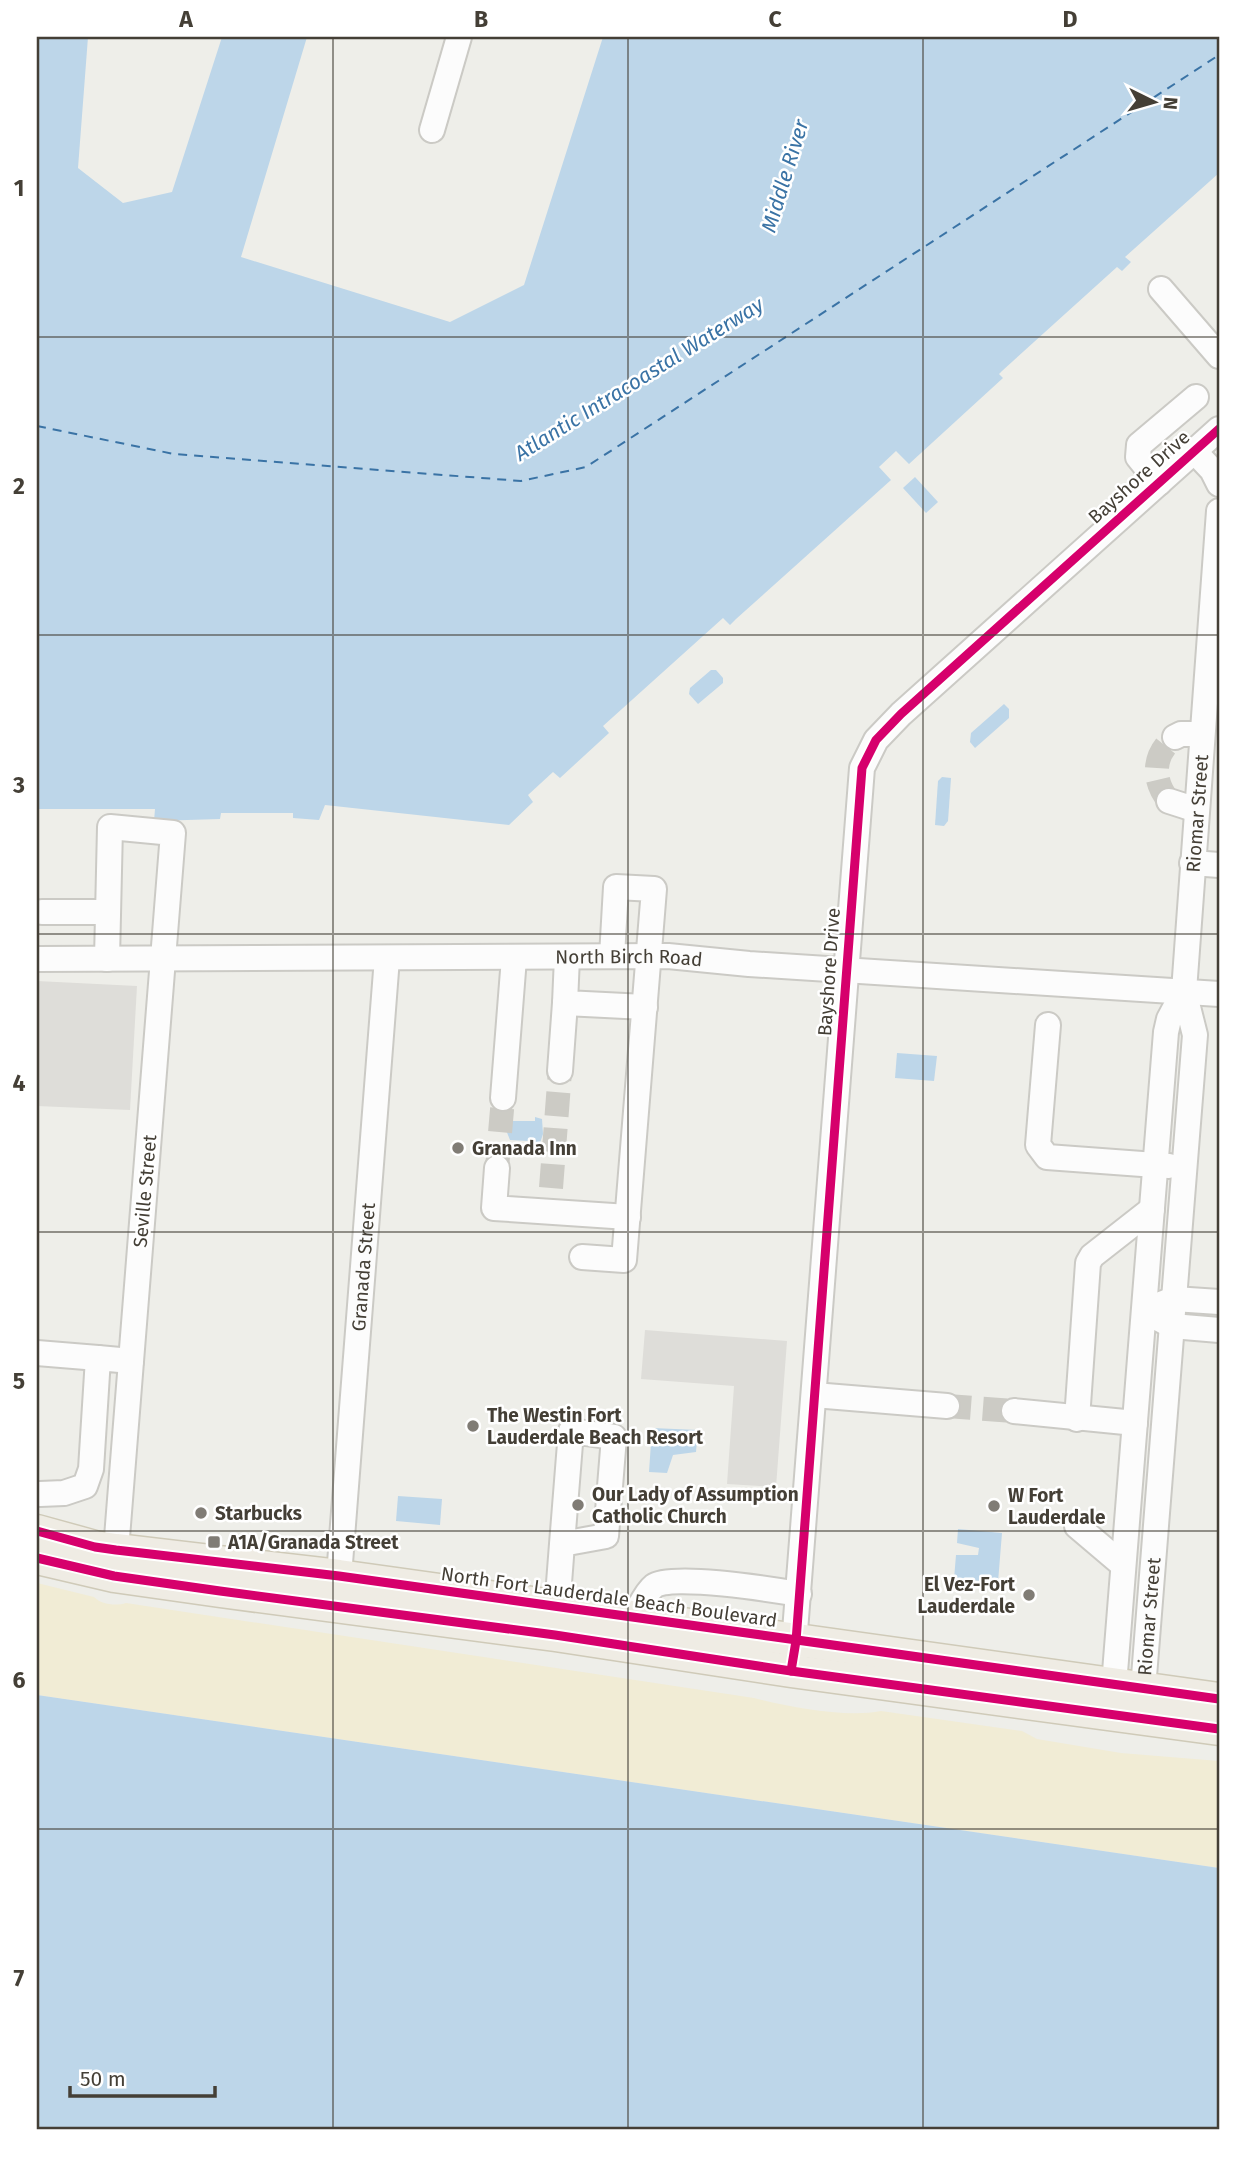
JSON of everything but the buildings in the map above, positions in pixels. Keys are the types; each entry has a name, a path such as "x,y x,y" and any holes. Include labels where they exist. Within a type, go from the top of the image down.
{"main road":[{"name":"North Fort Lauderdale Beach Boulevard","path":"37,1531 95,1547 338,1576 556,1621 633,1618 793,1656 1129,1687 1219,1699"},
{"name":"North Fort Lauderdale Beach Boulevard","path":"37,1558 114,1576 556,1621 793,1656 1125,1717 1219,1729"}],"street":[{"path":"432,130 459,37"},
{"path":"1161,289 1219,356"},
{"path":"1159,483 1138,457 1139,445 1191,392 1219,422"},
{"name":"Bayshore Drive","path":"793,1656 859,785 864,761 876,740 901,714 1219,429"},
{"path":"1194,451 1212,470 1219,484"},
{"name":"Riomar Street","path":"1125,1717 1172,1326 1185,1167 1195,1035 1184,991 1196,810 1208,724 1219,511"},
{"path":"1175,737 1208,724"},
{"path":"1169,801 1196,810"},
{"name":"Seville Street","path":"107,912 110,827 173,833 116,1550"},
{"path":"1192,863 1219,865"},
{"path":"582,1257 624,1259 654,889 616,887 612,956"},
{"path":"42,912 107,912 107,959"},
{"name":"North Birch Road","path":"37,959 649,956 1219,994"},
{"path":"560,1072 567,957"},
{"name":"Granada Street","path":"338,1576 387,958"},
{"path":"503,1098 514,958"},
{"name":"Riomar Street","path":"1129,1687 1123,1565 1166,1032 1169,1019 1184,991"},
{"path":"565,1003 645,1007"},
{"path":"1048,1024 1038,1145 1041,1151 1047,1157 1185,1167"},
{"path":"497,1168 494,1208 551,1200 628,1217"},
{"path":"1077,1419 1088,1263 1092,1256 1152,1209"},
{"path":"1144,1312 1174,1299 1219,1302"},
{"path":"1144,1312 1172,1326 1219,1330"},
{"path":"37,1353 131,1361"},
{"path":"40,1494 64,1493 85,1486 91,1469 98,1358"},
{"path":"814,1395 947,1406"},
{"path":"1014,1411 1135,1423"},
{"path":"1077,1526 1123,1565"},
{"path":"556,1621 562,1544"},
{"path":"633,1618 653,1586 664,1582 712,1583 799,1594"}],"sand":[{"path":"37,1583 94,1597 109,1604 126,1603 818,1710 851,1713 881,1711 1022,1731 1037,1739 1121,1753 1219,1761 1219,1868 37,1695"}],"shaded area":[{"path":"37,981 137,986 130,1110 37,1106"},
{"path":"645,1330 787,1341 776,1487 727,1484 734,1386 641,1379"}],"water":[{"path":"37,37 88,37 78,168 123,203 172,192 222,37 307,37 241,257 450,322 524,285 603,37 1219,37 1219,173 1125,257 1131,262 1122,271 1117,267 1002,371 999,374 1003,378 909,464 896,451 879,467 891,480 730,625 723,618 603,726 609,733 560,778 553,772 528,795 533,802 509,825 325,805 319,820 293,818 293,813 221,813 220,819 154,821 155,809 37,809"},
{"path":"915,477 938,502 926,513 903,488"},
{"path":"711,670 716,670 723,678 723,683 698,704 689,694 690,688"},
{"path":"1004,704 1009,709 1009,718 975,748 970,742 971,733"},
{"path":"942,777 951,778 948,821 944,826 935,825 938,781"},
{"path":"897,1053 937,1056 934,1081 895,1078"},
{"path":"535,1117 542,1119 543,1134 539,1146 528,1141 510,1140 506,1130 511,1121 535,1121"},
{"path":"652,1428 698,1430 696,1452 673,1455 667,1473 649,1472"},
{"path":"398,1496 442,1499 440,1525 396,1521"},
{"path":"958,1529 1002,1533 998,1582 954,1579 956,1555 978,1555 979,1548 957,1543"},
{"path":"37,1695 1219,1868 1219,2129 37,2129"}],"ferry route":[{"path":"37,426 174,454 521,481 586,467 1219,55"}],"tunnel":[{"path":"1169,801 1160,785 1157,768 1162,751 1175,737"},
{"path":"551,1188 560,1071"},
{"path":"497,1168 503,1098"},
{"path":"947,1406 1014,1411"}],"cycle path":[{"path":"791,1671 796,1641 862,768 876,740 901,714 1219,429"},
{"path":"37,1531 116,1550 339,1576 1219,1699"},
{"path":"37,1558 114,1576 1219,1729"}],"place":[{"name":"Granada Inn","path":"458,1148"},
{"name":"The Westin Fort Lauderdale Beach Resort","path":"473,1426"},
{"name":"Our Lady of Assumption Catholic Church","path":"578,1505"},
{"name":"W Fort Lauderdale","path":"994,1506"},
{"name":"Starbucks","path":"201,1513"},
{"name":"A1A/Granada Street","path":"214,1542"},
{"name":"El Vez-Fort Lauderdale","path":"1029,1595"}],"water label":[{"name":"Middle River","path":"785,176"},
{"name":"Atlantic Intracoastal Waterway","path":"639,379"}]}
